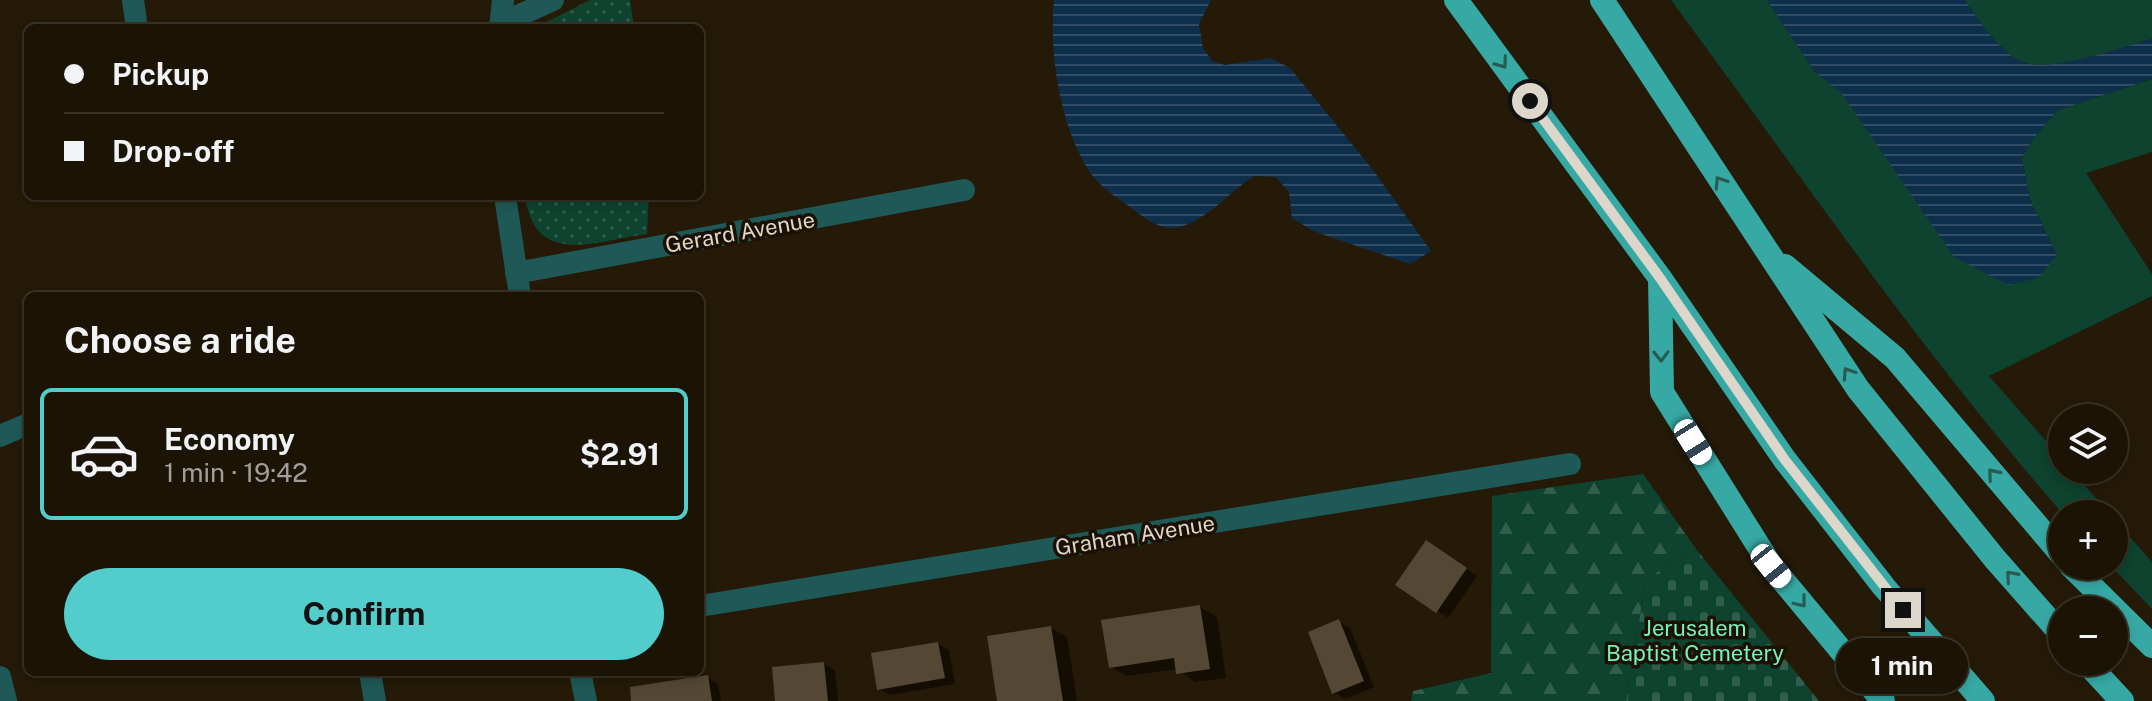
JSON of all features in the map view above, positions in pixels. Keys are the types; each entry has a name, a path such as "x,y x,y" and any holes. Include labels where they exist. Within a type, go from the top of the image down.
{"highway":[{"path":"1456,0 1660,278 1785,460 1884,587 1983,701"},
{"path":"1602,0 1858,389 1995,559 2048,619"},
{"path":"1762,247 1895,358 2048,538"},
{"path":"1660,278 1662,392 1771,566 1883,701"},
{"path":"2085,580 2152,646"},
{"path":"2099,676 2122,701"}],"street":[{"path":"133,0 136,24"},
{"path":"500,24 503,0"},
{"path":"504,24 553,0"},
{"name":"Gerard Avenue","path":"516,273 964,190"},
{"path":"506,200 519,292"},
{"path":"0,436 24,426"},
{"name":"Graham Avenue","path":"704,605 1570,464"},
{"path":"371,676 375,701"},
{"path":"581,676 586,701"},
{"path":"0,677 6,701"}],"green space":[{"path":"590,0 630,0 633,24 543,24"},
{"path":"1671,0 1767,0 1815,72 2057,255 2030,200 2022,158 2032,140 2058,110 2152,79 2152,152 2086,173 2152,274 2152,296 1989,376 2048,443 2048,484 2083,484 2098,500 2051,500 1910,326"},
{"path":"1965,0 2152,0 2152,39 2084,58 2046,65 2030,64 2018,60 2002,48"},
{"path":"526,200 649,200 647,234 588,244 554,242 541,233 531,219"},
{"path":"1643,474 1696,549 1646,579 1626,701 1411,701 1413,691 1491,673 1492,496"},
{"path":"2128,535 2152,562 2152,609 2124,580 2128,580"},
{"name":"Jerusalem Baptist Cemetery","path":"1696,549 1819,701 1626,701 1646,579"}],"water":[{"path":"1054,0 1211,0 1199,24 1203,48 1212,61 1225,65 1271,58 1290,68 1373,170 1431,251 1410,264 1313,231 1292,218 1289,192 1276,177 1254,176 1205,215 1184,226 1167,228 1145,218 1100,184 1077,148 1058,85 1053,41"},
{"path":"1767,0 1965,0 2002,48 2018,60 2030,64 2046,65 2084,58 2152,39 2152,79 2058,110 2032,140 2022,158 2030,200 2057,255 2038,278 2008,285 1954,257 1842,94 1815,72"}],"building":[{"path":"1426,540 1467,568 1436,613 1395,585"},
{"path":"1200,605 1210,669 1176,674 1174,658 1109,668 1101,620"},
{"path":"1339,619 1364,681 1332,694 1308,632"},
{"path":"1051,626 1063,701 997,701 987,636"},
{"path":"938,642 945,678 877,690 871,653"},
{"path":"824,662 828,701 775,701 772,667"},
{"path":"708,675 712,701 631,701 630,687"}],"route":[{"path":"1530,101 1660,278 1785,460 1903,610"}]}
